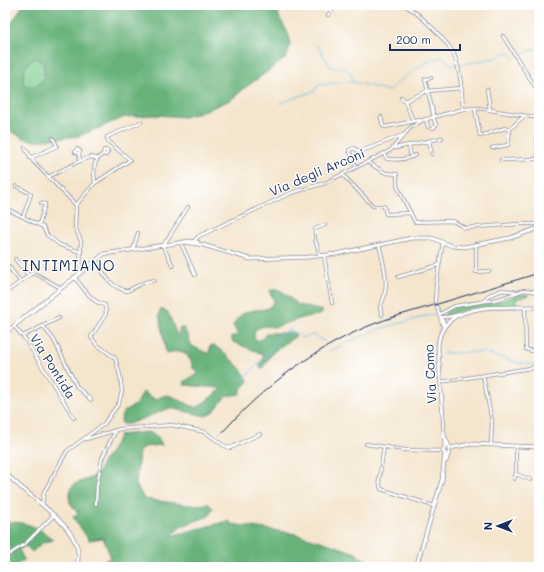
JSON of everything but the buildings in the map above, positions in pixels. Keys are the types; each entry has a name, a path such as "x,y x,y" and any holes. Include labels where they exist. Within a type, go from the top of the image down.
{"street":[{"path":"328,15 337,5"},
{"path":"404,5 412,9 448,45 455,57 461,88 463,109"},
{"path":"503,36 539,92"},
{"path":"431,78 425,79 436,125 433,128"},
{"path":"405,101 427,91 461,88"},
{"path":"486,89 490,110"},
{"path":"401,97 405,101 413,121"},
{"path":"474,108 480,136 505,128 510,129"},
{"name":"Via degli Arconi","path":"193,242 198,237 291,194 325,183 384,154 395,148 410,128 424,120 463,109 474,108 524,117 539,118"},
{"path":"381,117 383,126 385,127 424,120 428,126"},
{"path":"492,148 508,145 510,129 524,117"},
{"path":"80,273 81,241 75,228 76,205 95,184 130,160 108,141 107,137 141,122"},
{"path":"501,160 539,159 539,132"},
{"path":"356,167 349,150 354,148 359,152 404,135"},
{"path":"30,158 57,146 53,138"},
{"path":"395,148 442,138"},
{"path":"429,141 432,154"},
{"path":"409,146 411,157"},
{"path":"25,148 30,158 76,205"},
{"path":"79,154 80,161"},
{"path":"48,177 80,161 90,157 96,158 103,154"},
{"path":"384,154 387,159 411,157 416,155"},
{"path":"95,184 94,166 96,158"},
{"path":"366,162 380,168 386,173 397,174 397,186 415,222 453,221 465,228 539,224"},
{"path":"342,174 373,206 384,206 386,214 411,213"},
{"path":"16,186 31,194 23,217"},
{"path":"39,225 45,204 41,203"},
{"path":"163,246 188,207"},
{"path":"5,208 43,227 47,235 60,245 81,252"},
{"path":"325,225 315,229 313,233 322,256 332,303"},
{"path":"193,242 250,259 322,256 412,238 432,238 460,247 510,238 539,228"},
{"path":"133,250 138,233"},
{"path":"198,237 199,243"},
{"path":"5,333 104,254 193,242 203,245"},
{"path":"435,302 443,242"},
{"path":"183,243 195,275"},
{"path":"476,244 476,272 489,270"},
{"path":"379,245 386,281 383,301 380,307 382,315"},
{"path":"163,246 173,266"},
{"path":"16,259 29,276"},
{"path":"95,261 111,284 119,289 127,291 145,282 155,280"},
{"path":"5,262 20,281"},
{"path":"398,277 439,265"},
{"path":"5,293 20,281 36,274 61,288"},
{"path":"42,505 44,492 67,451 104,424 119,403 122,391 115,358 96,344 91,337 106,314 107,310 105,305 97,302 74,277"},
{"path":"484,302 489,294 503,290 518,292"},
{"path":"440,316 456,306 507,297 524,290 539,292"},
{"path":"436,307 444,325 460,314"},
{"path":"440,316 448,317 488,309 539,307"},
{"path":"525,308 526,349 532,352 536,349 536,345"},
{"path":"23,336 59,318"},
{"name":"Via Como","path":"444,325 438,344 443,427 445,446 448,450"},
{"name":"Via Pontida","path":"14,326 23,336 74,418"},
{"path":"43,326 54,340 77,387 91,400"},
{"path":"440,382 537,367"},
{"path":"483,375 492,422 492,444"},
{"path":"84,440 116,430 172,425 205,432 223,445 230,448 260,434"},
{"name":"Via Como","path":"416,567 434,506 448,450 443,427"},
{"path":"96,504 97,485 102,458 116,430"},
{"path":"366,444 404,450 448,450 461,445 492,444 539,447"},
{"path":"514,478 516,474 516,446"},
{"path":"384,447 379,480 380,489 434,506"},
{"path":"5,472 16,484 42,505 70,534 77,544 79,558 76,567"},
{"path":"516,474 531,480"},
{"path":"5,557 25,544 53,516"}],"green space":[{"path":"23,5 277,5 278,15 289,35 290,42 286,58 232,99 205,111 184,117 155,115 125,117 79,136 36,141 23,138 5,128 5,33","holes":["36,58 44,64 44,78 37,86 28,86 23,83 24,72 30,62"]},
{"path":"36,58 44,64 44,78 37,86 28,86 23,84 24,73 27,65"},
{"path":"277,289 282,291 298,305 323,311 320,315 305,317 275,327 264,326 256,329 254,335 255,340 261,340 267,333 294,333 296,336 273,352 262,369 259,366 263,360 263,354 233,342 231,337 238,335 233,325 242,314 269,307 274,300 269,291"},
{"path":"519,294 529,295 516,299 516,307 472,308 455,312 448,316 444,315 453,308 481,305 507,299"},
{"path":"161,309 168,312 177,335 179,334 179,328 184,328 192,346 209,354 210,346 215,346 239,367 247,378 248,382 242,387 240,394 226,396 215,410 206,416 170,408 129,424 122,424 121,419 123,413 136,404 143,392 155,399 169,395 197,408 220,390 219,388 184,385 185,381 199,373 193,368 191,361 185,353 180,351 166,353 159,315"},
{"path":"149,432 158,437 162,445 144,447 139,451 136,484 144,499 190,505 209,504 213,508 209,516 182,526 170,536 228,521 232,524 291,533 321,541 356,553 358,556 382,567 87,567 111,558 103,538 89,540 73,517 78,513 70,503 69,496 71,489 74,484 91,478 99,472 103,461 120,435"},
{"path":"11,522 23,523 34,527 53,540 42,543 32,552 26,546 19,549 24,560 13,567 5,567 5,525"}],"waterway":[{"path":"317,45 330,66 336,68 345,67 350,72 354,81"},
{"path":"520,55 539,47"},
{"path":"459,65 499,57 503,53 510,52 515,59"},
{"path":"280,103 314,91 319,85 336,83 354,82 389,91 421,65 444,57 450,64 456,66"},
{"path":"329,351 376,330 434,314"},
{"path":"271,349 279,336 287,331 293,331 298,335"},
{"path":"300,338 313,335 325,342"},
{"path":"231,376 237,375 244,379 269,352"},
{"path":"443,353 483,352 519,363 539,365"}],"railway":[{"path":"220,435 250,404 283,376 337,341 384,320 539,273"}],"district":[{"name":"INTIMIANO","path":"69,266"}]}
